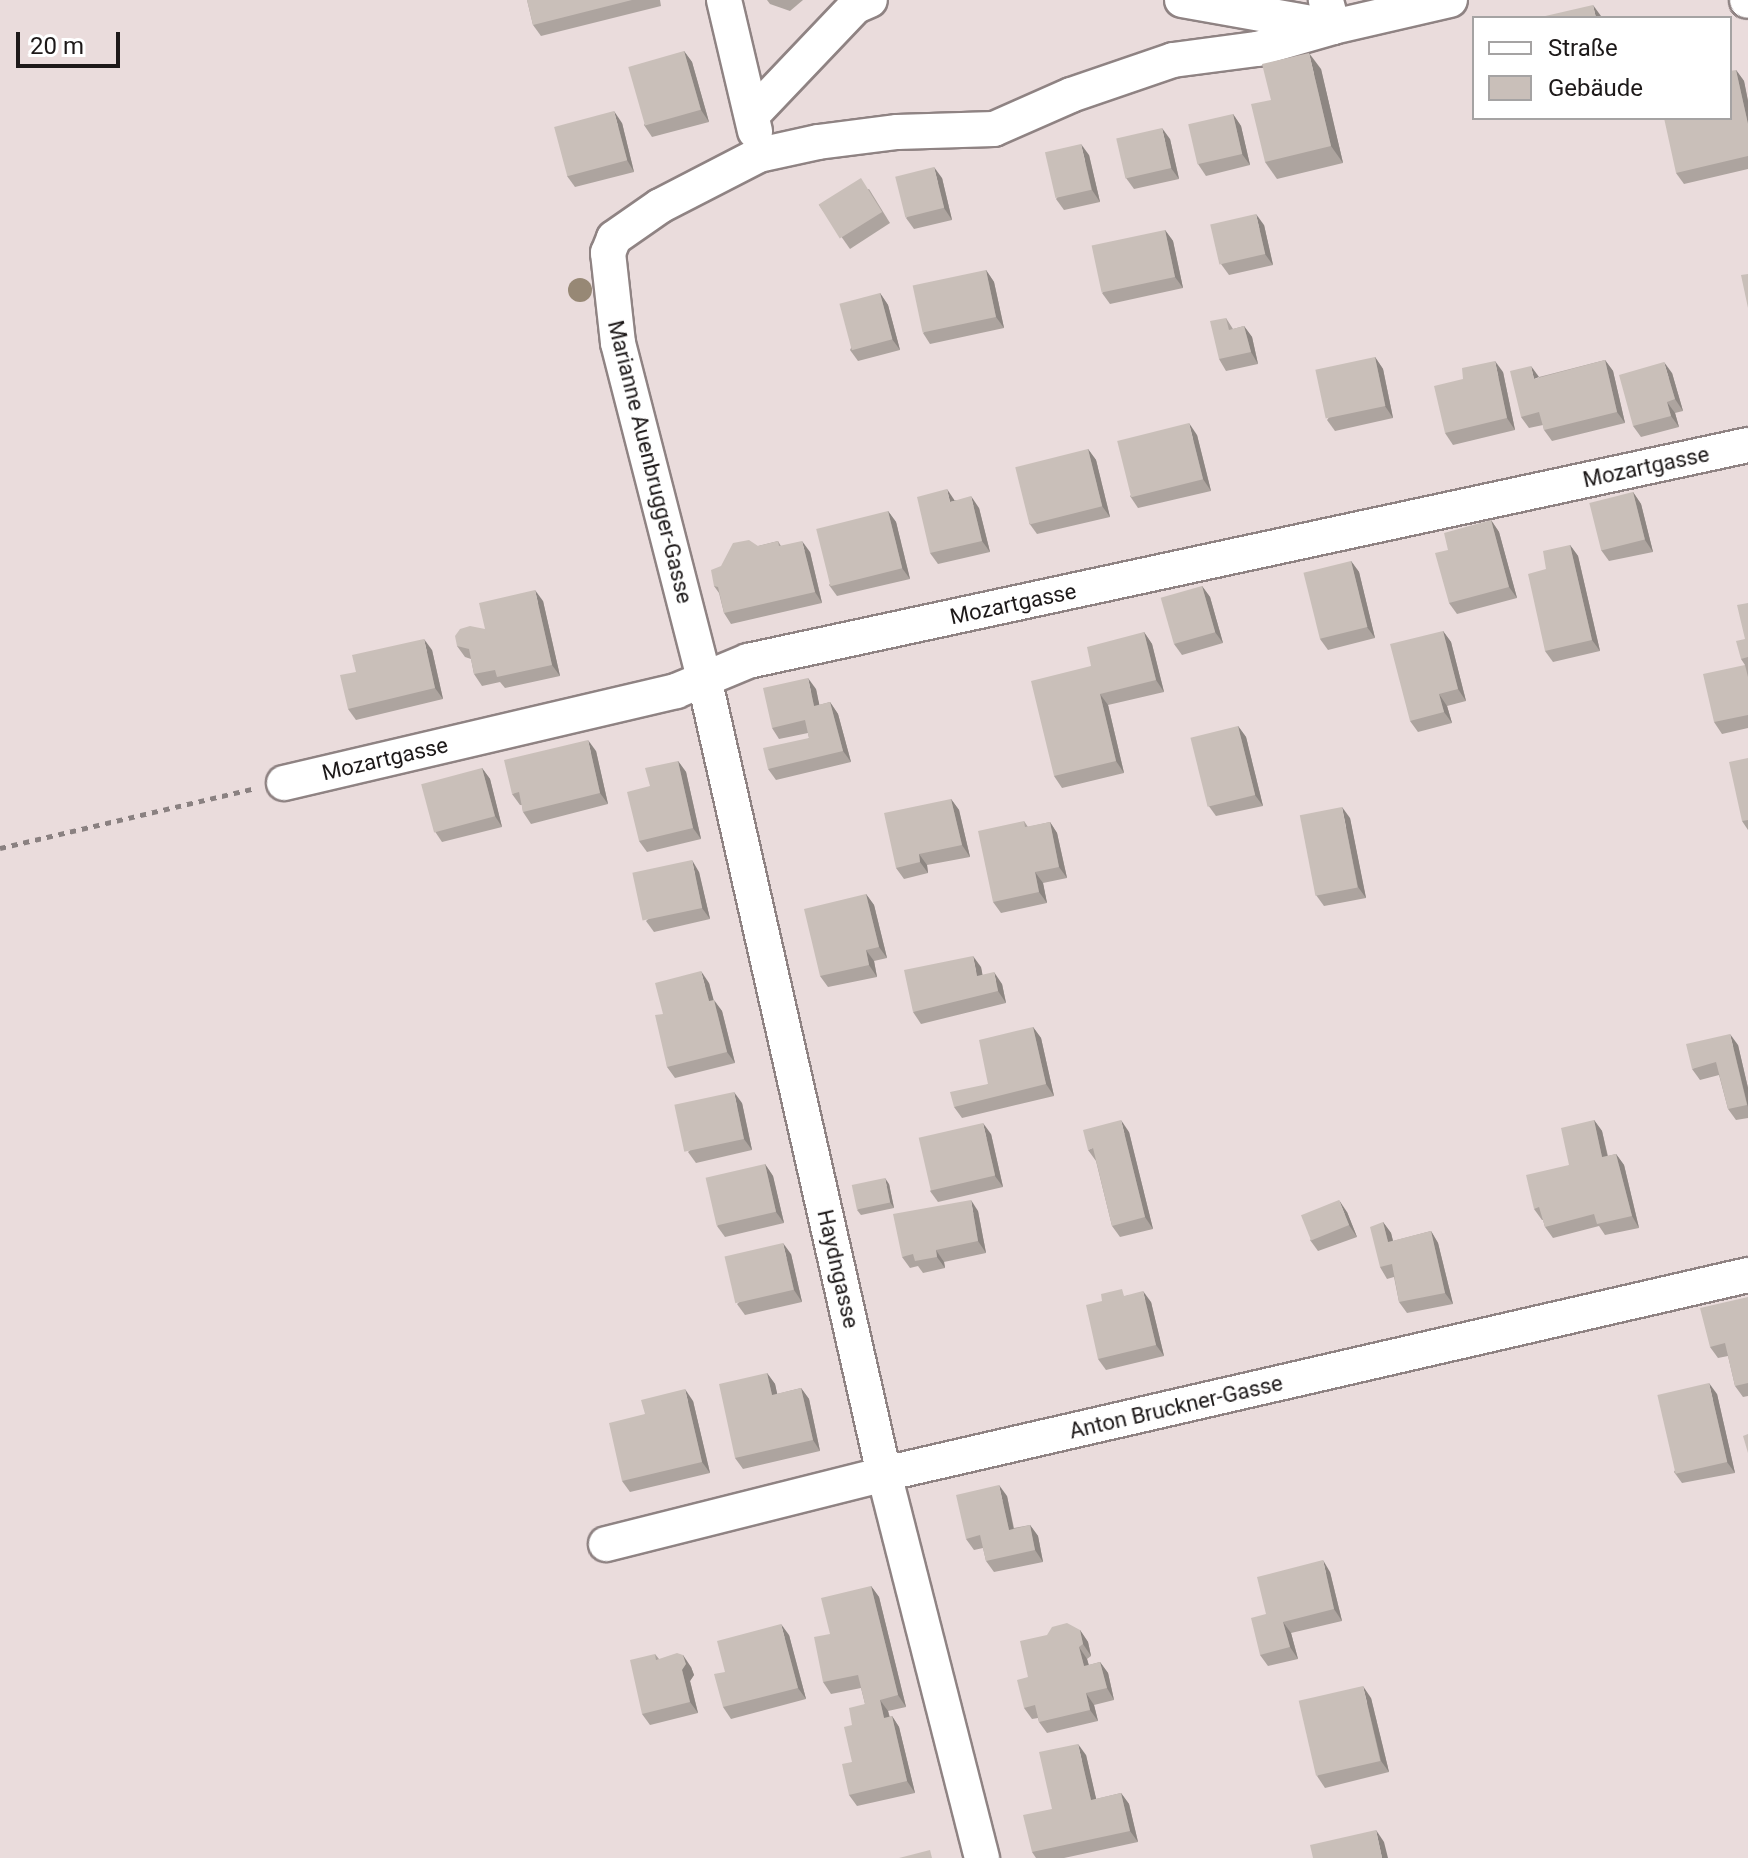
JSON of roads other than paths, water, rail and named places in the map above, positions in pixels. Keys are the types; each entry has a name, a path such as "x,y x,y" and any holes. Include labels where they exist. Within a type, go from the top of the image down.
{"street":[{"path":"724,0 753,114 759,155"},
{"path":"753,114 856,6 870,0"},
{"name":"Marianne Auenbrugger-Gasse","path":"1182,0 1330,13 1450,0"},
{"name":"Marianne Auenbrugger-Gasse","path":"704,678 618,343 608,253 614,238 660,206 759,155 818,142 897,132 994,129 1071,95 1173,60 1257,49 1330,13"},
{"name":"Mozartgasse","path":"284,783 676,691 748,661 1748,445"},
{"name":"Haydngasse","path":"704,678 884,1474 982,1858"},
{"name":"Anton Bruckner-Gasse","path":"606,1544 884,1474 1748,1275"}]}
